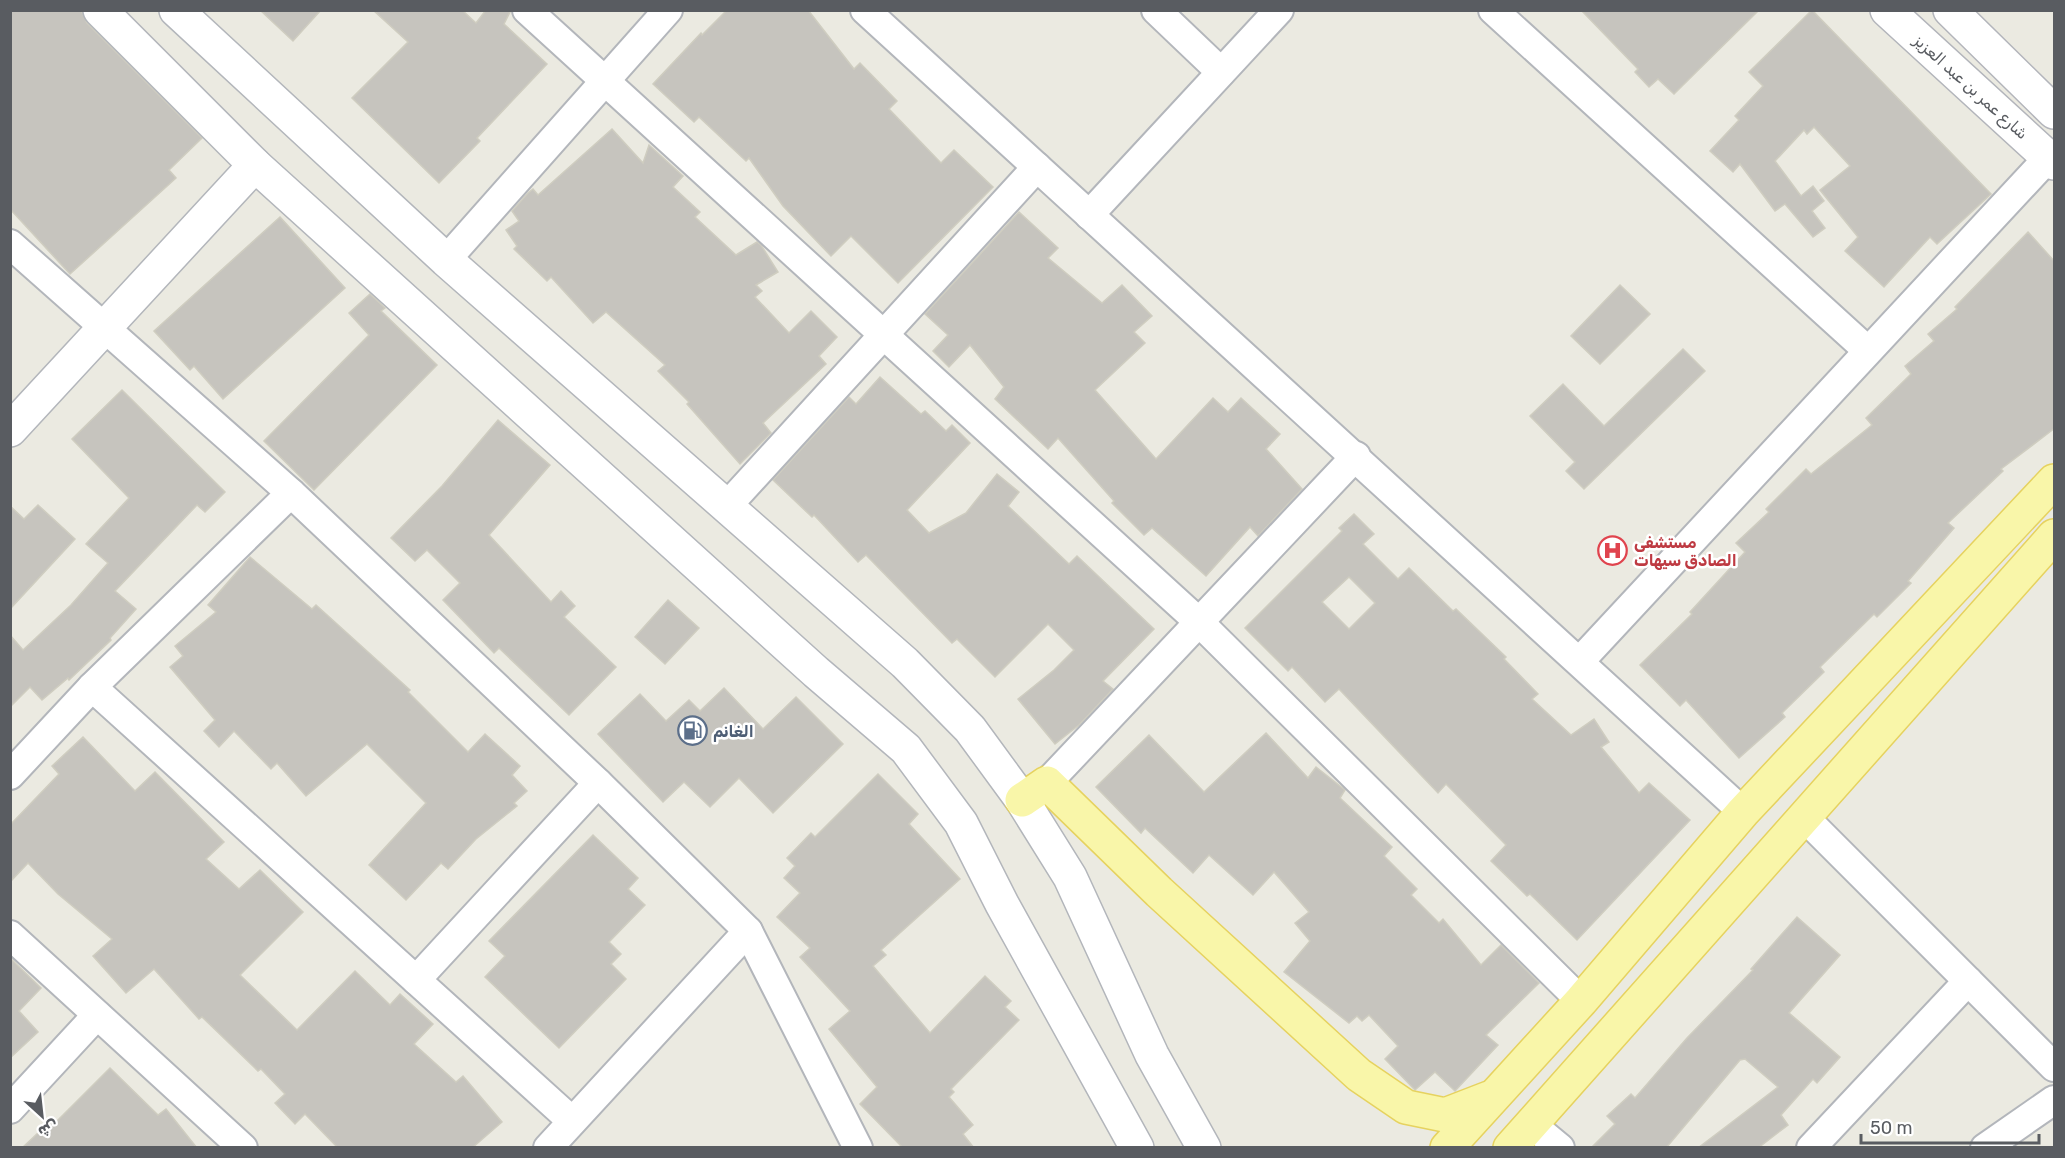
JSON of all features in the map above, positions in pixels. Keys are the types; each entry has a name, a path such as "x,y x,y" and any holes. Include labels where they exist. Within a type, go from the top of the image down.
{"main road":[{"path":"1447,1148 1581,1001 1743,812 2055,481"},
{"path":"1521,1136 2055,536"},
{"path":"1035,792 1159,892 1359,1075 1406,1107 1445,1115 1496,1096"}],"street":[{"path":"100,10 255,165 816,672 906,749 961,823 1002,904 1137,1148"},
{"path":"176,10 446,260 905,663 1035,792 1070,877 1152,1055 1204,1148"},
{"path":"527,10 1199,622 1581,1001"},
{"path":"446,260 668,10"},
{"path":"865,10 1356,456 1743,812"},
{"path":"1156,10 1221,72"},
{"path":"1089,215 1279,10"},
{"path":"1493,10 1867,350"},
{"name":"شارع عمر بن عبد العزيز","path":"1887,10 2051,160"},
{"path":"1950,10 2055,112"},
{"path":"1580,661 1867,350 2051,160"},
{"path":"10,429 106,329 255,165"},
{"path":"727,506 1037,167"},
{"path":"10,244 291,493 598,783 748,931 852,1144"},
{"path":"1035,792 1356,456"},
{"path":"10,775 92,687 291,493"},
{"path":"92,687 572,1122"},
{"path":"416,980 598,783"},
{"path":"1804,817 2055,1067"},
{"path":"548,1148 748,931"},
{"path":"10,935 243,1148"},
{"path":"1811,1148 1968,981"},
{"path":"10,1109 97,1015"},
{"path":"1985,1148 2055,1100"},
{"path":"1521,1136 1560,1148"}],"building":[{"path":"10,10 81,10 87,23 202,138 169,170 176,178 70,274 10,209"},
{"path":"260,10 321,10 293,41"},
{"path":"373,10 462,10 476,23 486,10 511,10 504,24 547,64 477,138 480,141 439,183 352,98 408,42"},
{"path":"727,10 808,10 854,69 860,63 897,101 889,109 941,163 954,150 993,187 898,283 851,236 831,256 783,206 749,158 746,161 699,117 694,122 653,84 701,33 702,35"},
{"path":"1581,10 1759,10 1674,94 1658,79 1649,87 1635,72 1638,69"},
{"path":"1812,10 1991,194 1937,244 1930,237 1884,287 1845,251 1858,237 1820,190 1850,166 1814,127 1807,134 1804,130 1775,161 1801,196 1813,186 1824,201 1812,211 1825,228 1813,237 1785,204 1775,211 1740,164 1733,172 1710,151 1739,120 1735,116 1763,86 1749,72"},
{"path":"612,129 643,163 649,145 683,176 673,187 700,212 695,217 736,255 757,242 761,245 778,272 756,285 762,291 755,297 789,333 811,311 837,337 819,356 826,364 763,423 771,433 740,464 687,404 689,402 658,371 665,365 606,312 593,323 551,277 547,281 514,249 517,246 506,230 519,221 512,211 528,193 533,189 538,195"},
{"path":"1019,212 1058,248 1048,258 1102,303 1122,285 1152,316 1134,332 1145,343 1095,390 1156,459 1213,398 1228,412 1241,398 1280,434 1266,449 1302,489 1258,536 1250,527 1206,576 1152,528 1144,535 1112,503 1114,501 1058,438 1048,449 995,399 1004,387 970,345 949,367 933,351 948,335 925,314"},
{"path":"280,217 345,288 223,399 194,366 190,370 154,331"},
{"path":"2028,232 2055,262 2055,428 2001,469 2003,471 1948,523 1954,528 1908,581 1911,583 1877,617 1874,614 1820,667 1824,672 1782,713 1785,717 1739,758 1686,700 1680,706 1640,665 1692,614 1690,612 1745,552 1736,543 1769,512 1766,509 1806,469 1811,474 1872,425 1866,418 1911,374 1905,366 1934,341 1928,334 1957,309 1955,307"},
{"path":"1620,285 1650,314 1600,364 1571,336"},
{"path":"370,294 385,308 381,311 437,365 314,490 264,441 369,335 349,313"},
{"path":"1683,349 1705,371 1584,489 1566,471 1575,462 1530,416 1563,384 1604,426"},
{"path":"880,377 921,414 925,411 946,431 952,425 970,443 907,510 929,533 966,513 997,474 1019,492 1008,506 1069,564 1077,556 1154,629 1103,681 1113,689 1079,725 1055,744 1018,699 1054,670 1074,650 1048,624 995,677 957,639 952,643 866,555 858,562 814,515 812,517 773,480 849,397 856,404"},
{"path":"122,390 225,492 205,512 197,505 115,591 136,609 110,638 111,640 69,680 68,678 42,700 30,687 10,707 10,635 23,650 71,605 108,563 86,544 129,498 72,439"},
{"path":"498,420 550,465 489,535 551,602 561,591 575,606 564,617 616,667 569,715 499,648 494,653 443,600 460,583 427,550 415,561 391,538 442,486"},
{"path":"38,505 75,539 10,609 10,506 24,519"},
{"path":"1354,514 1374,534 1363,544 1398,579 1409,568 1453,611 1456,609 1506,657 1504,659 1538,694 1532,699 1571,735 1594,719 1609,742 1601,747 1639,793 1649,783 1690,820 1577,940 1530,894 1527,896 1491,861 1506,845 1446,784 1438,793 1339,689 1325,702 1292,667 1288,671 1245,628 1342,531 1339,528","holes":["1349,577 1375,603 1349,629 1322,602"]},
{"path":"250,557 312,609 316,605 410,690 408,692 468,752 485,734 520,766 512,775 527,791 514,803 517,806 476,839 448,869 441,863 406,900 369,865 426,803 367,744 306,796 277,763 271,769 234,731 219,747 204,731 215,720 170,667 183,656 175,646 216,612 208,605"},
{"path":"668,600 699,628 665,664 635,637"},
{"path":"724,688 763,729 796,697 843,744 773,813 739,778 710,807 684,782 663,802 598,734 640,694 666,721 689,700 700,711"},
{"path":"1266,733 1308,778 1316,767 1345,790 1340,798 1392,847 1384,856 1417,889 1411,895 1439,923 1443,919 1481,965 1501,945 1539,983 1486,1035 1498,1045 1455,1091 1435,1072 1415,1090 1385,1059 1398,1046 1369,1015 1362,1021 1357,1016 1349,1023 1284,972 1310,941 1295,923 1309,912 1274,872 1253,895 1209,855 1193,873 1145,828 1141,833 1096,787 1149,735 1204,792"},
{"path":"83,737 135,791 155,772 224,842 206,859 239,889 260,870 303,912 240,975 297,1030 355,971 390,1005 400,994 433,1024 414,1044 456,1082 463,1076 502,1122 472,1148 338,1148 305,1114 295,1124 275,1103 285,1094 261,1069 258,1071 202,1017 199,1019 154,969 126,993 93,956 112,939 58,894 28,863 10,882 10,825 59,774 52,766"},
{"path":"878,774 918,814 909,824 960,879 881,950 886,955 873,966 930,1033 985,976 1011,1001 1005,1007 1019,1020 951,1089 954,1092 949,1097 973,1125 963,1134 974,1148 903,1148 860,1104 877,1087 829,1029 850,1011 800,957 810,948 777,917 800,893 784,878 795,866 787,858 811,833 815,837"},
{"path":"593,835 638,878 628,889 645,905 609,942 621,954 611,964 626,979 559,1048 485,977 505,956 489,941"},
{"path":"1797,917 1840,955 1789,1013 1840,1057 1817,1083 1813,1079 1781,1115 1788,1125 1758,1148 1698,1148 1778,1087 1745,1059 1740,1060 1666,1148 1591,1148 1615,1124 1607,1116 1631,1094 1635,1098 1687,1038 1753,970 1751,969"},
{"path":"10,958 41,988 19,1011 38,1032 10,1058"},
{"path":"110,1068 158,1115 166,1109 197,1148 22,1148 54,1118 57,1121"}],"place":[{"name":"مستشفى الصادق سيهات","path":"1613,551"},
{"name":"الغانم","path":"692,731"}]}
